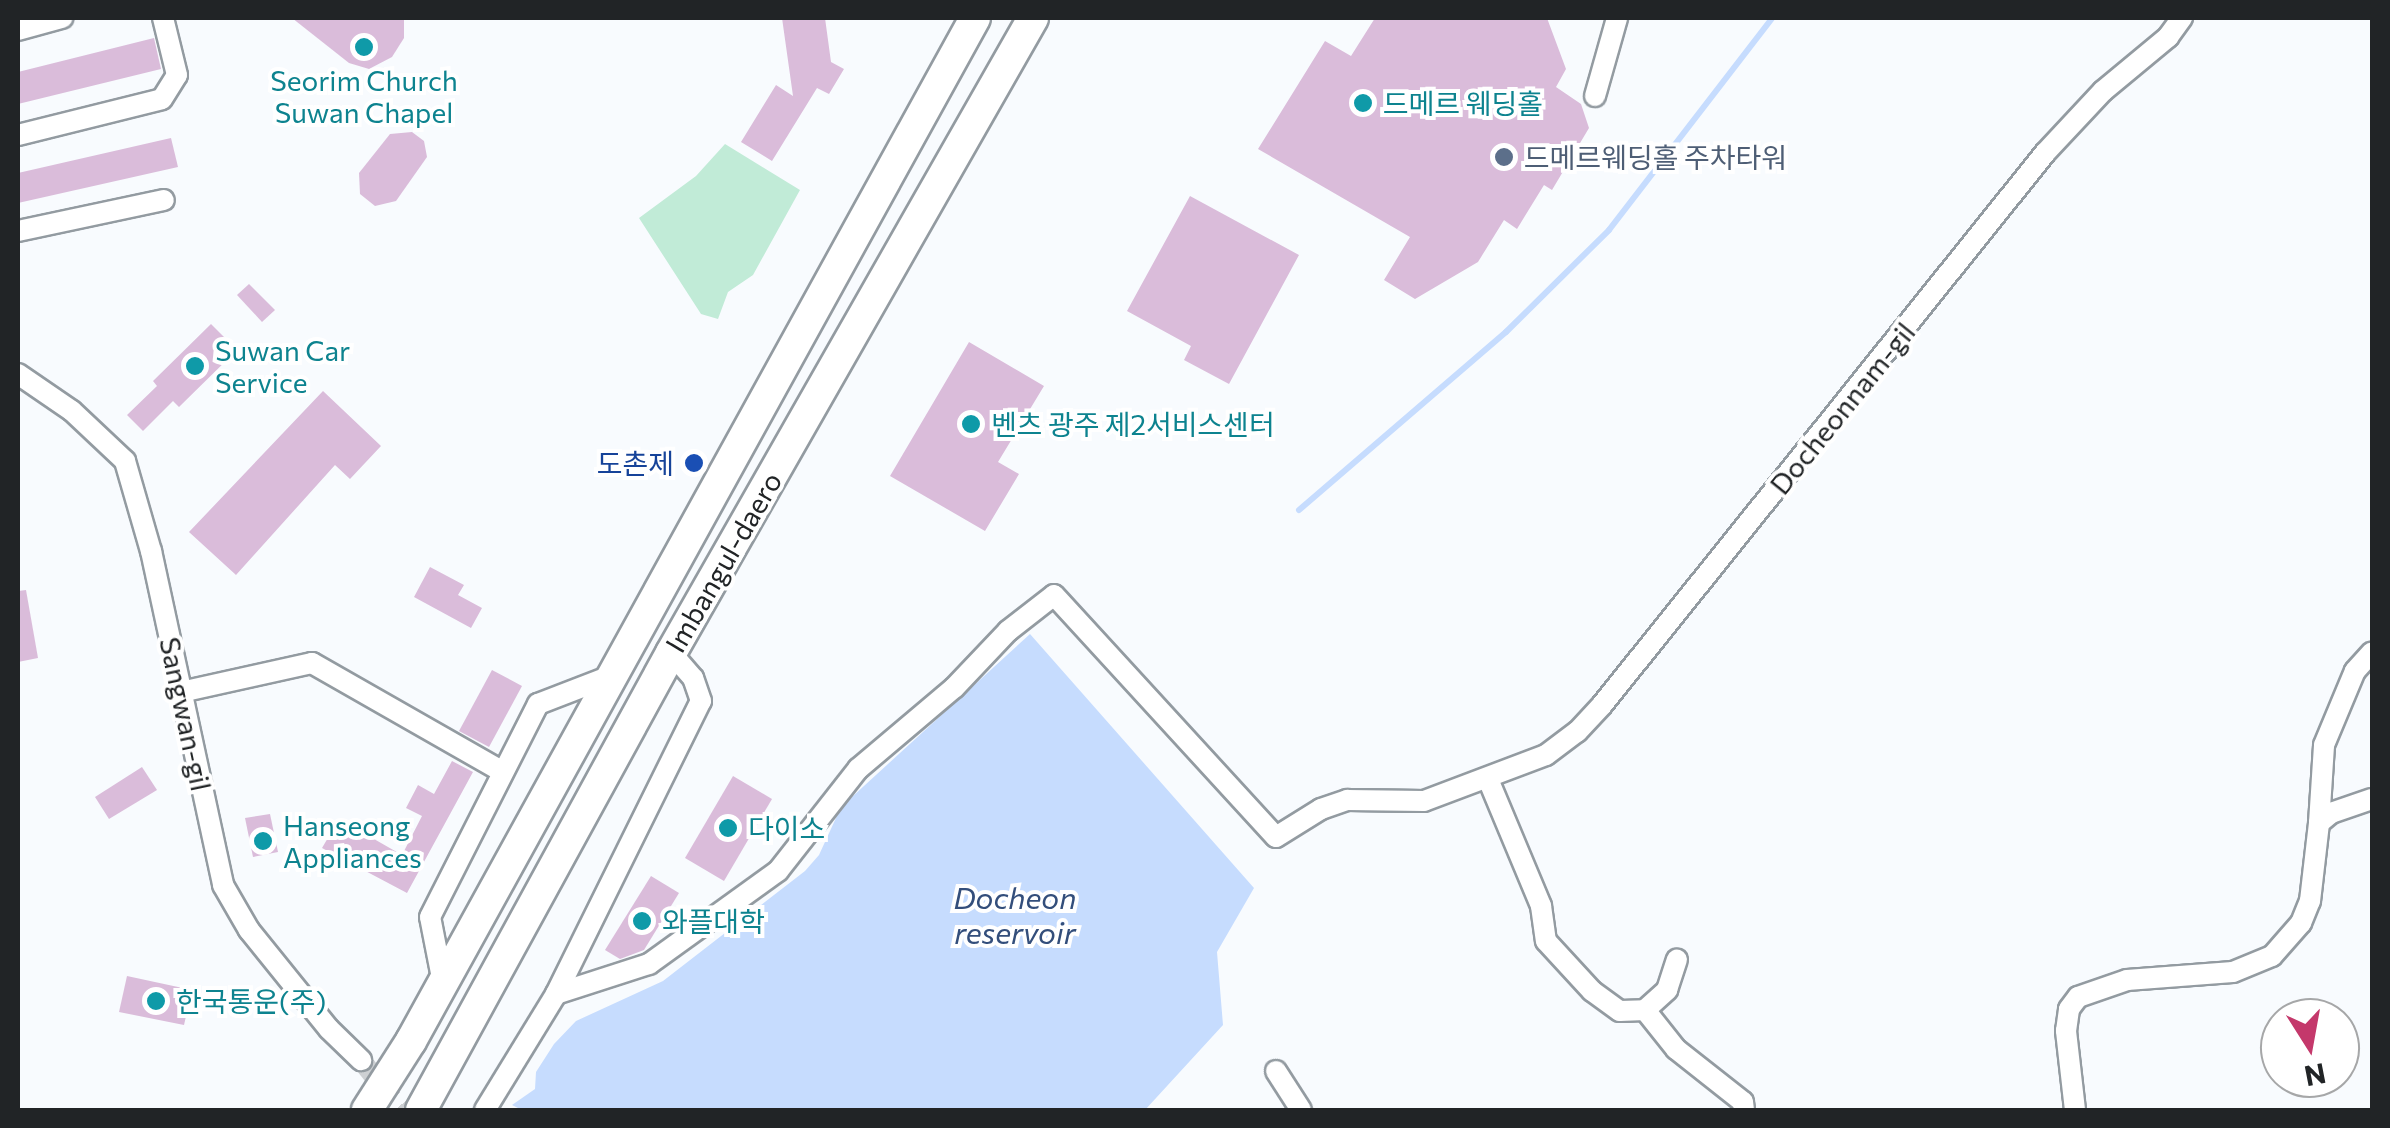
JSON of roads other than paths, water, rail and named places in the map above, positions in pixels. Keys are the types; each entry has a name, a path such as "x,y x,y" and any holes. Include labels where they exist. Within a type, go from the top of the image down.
{"main road":[{"name":"Imbangul-daero","path":"367,1110 443,983 975,18"},
{"name":"Imbangul-daero","path":"420,1110 671,653 1033,18"}],"street":[{"path":"18,30 62,18"},
{"path":"18,135 162,99 177,75 163,18"},
{"path":"1595,96 1617,18"},
{"name":"Docheonnam-gil","path":"556,994 649,964 778,871 858,769 954,688 1008,630 1054,596 1276,837 1320,808 1347,800 1424,801 1546,755 1577,732 1602,705 2045,153 2102,91 2168,37 2182,18"},
{"path":"18,230 164,200"},
{"name":"Sangwan-gil","path":"18,374 72,411 125,461 144,522 216,858 233,908 330,1030 361,1060"},
{"path":"2075,1110 2066,1030 2069,1008 2078,996 2128,980 2233,972 2272,956 2302,923 2310,901 2320,823 2324,745 2355,672 2372,652"},
{"path":"485,1110 556,994 701,702 694,678 671,653"},
{"path":"181,692 312,662 504,772"},
{"path":"443,983 430,917 538,704 613,675"},
{"path":"1488,780 1541,906 1546,941 1608,1006 1620,1011 1645,1010 1667,990 1677,960"},
{"path":"2320,823 2331,813 2372,799"},
{"path":"1645,1010 1676,1049 1744,1102 1744,1110"},
{"path":"1276,1070 1301,1110"}],"water":[{"name":"Docheon reservoir","path":"1030,634 1254,888 1217,952 1223,1025 1145,1110 522,1110 512,1105 535,1089 536,1072 554,1044 576,1021 663,981 805,871 819,855 841,807"}],"waterway":[{"path":"1299,510 1506,332 1609,230 1772,18"}],"tunnel":[{"path":"361,1060 401,1110"}],"place":[{"name":"Seorim Church Suwan Chapel","path":"364,47"},
{"name":"드메르 웨딩홀","path":"1363,103"},
{"name":"드메르웨딩홀 주차타워","path":"1504,157"},
{"name":"Suwan Car Service","path":"195,366"},
{"name":"벤츠 광주 제2서비스센터","path":"971,424"},
{"name":"도촌제","path":"694,463"},
{"name":"다이소","path":"728,828"},
{"name":"Hanseong Appliances","path":"263,841"},
{"name":"와플대학","path":"642,921"},
{"name":"한국통운(주)","path":"156,1001"}]}
